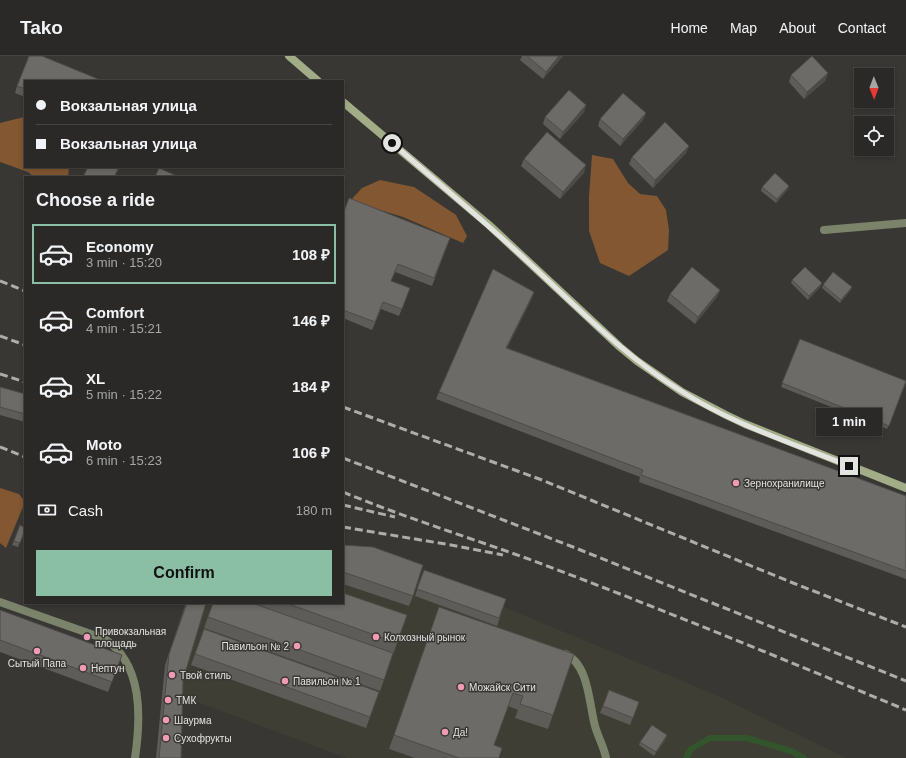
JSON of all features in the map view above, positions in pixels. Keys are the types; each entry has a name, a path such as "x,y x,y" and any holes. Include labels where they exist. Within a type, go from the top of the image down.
{"main road":[{"path":"289,56 317,80"},
{"path":"344,103 489,225 620,347 658,376 693,398 745,424 906,488"}],"lane":[{"path":"824,230 906,223"},
{"path":"0,602 105,639 115,645 124,657 136,686 138,720 136,756"},
{"path":"556,651 570,656 578,665 583,674 595,726 606,758"}],"shaded area":[{"path":"24,117 24,168 69,168 68,176 33,176 28,172 0,162 0,123"},
{"path":"592,155 613,159 628,183 640,194 657,196 666,210 669,230 668,250 629,276 600,263 589,231 589,196"},
{"path":"380,180 414,187 456,215 467,236 463,243 403,217 350,201 362,188"},
{"path":"0,488 19,494 24,501 24,504 6,548 0,543"},
{"name":"Колхозный рынок","path":"344,556 367,558 504,607 716,695 846,758 347,758 163,689 186,604 344,604"}],"building":[{"path":"29,56 42,56 101,80 24,80 24,89 17,86"},
{"path":"527,56 559,56 546,72"},
{"path":"812,56 828,73 807,92 791,75"},
{"path":"569,90 586,105 563,132 545,117"},
{"path":"623,93 646,113 623,139 600,119"},
{"path":"665,122 689,146 655,180 632,157"},
{"path":"547,132 586,165 563,192 524,159"},
{"path":"88,168 118,168 114,176 84,176"},
{"path":"159,168 177,176 155,176"},
{"path":"775,173 789,186 777,199 762,187"},
{"path":"349,198 450,238 434,278 398,264 391,281 410,288 402,309 383,302 375,322 344,310 344,211"},
{"path":"692,267 720,290 698,317 670,294"},
{"path":"805,267 822,283 809,296 792,280"},
{"path":"493,269 534,292 506,348 906,496 906,571 641,475 643,470 439,392"},
{"path":"833,272 852,287 841,300 823,285"},
{"path":"800,339 906,381 889,426 782,383"},
{"path":"0,387 24,394 24,414 0,407"},
{"path":"20,525 24,527 24,533 20,543 14,541"},
{"path":"344,545 373,547 423,565 413,596 344,572"},
{"path":"424,570 506,599 499,618 417,589"},
{"path":"344,593 407,615 397,643 289,604 344,604"},
{"path":"187,604 206,604 183,680 181,758 159,758 169,654"},
{"path":"213,604 255,604 393,653 384,680 208,617"},
{"path":"439,607 574,654 553,715 520,704 523,696 513,693 494,745 502,748 499,758 459,758 394,735"},
{"path":"0,610 122,655 112,682 0,640"},
{"path":"204,629 379,692 370,717 195,654"},
{"path":"609,690 639,702 633,718 603,706"},
{"path":"652,725 667,735 656,752 640,742"}],"waterway":[{"path":"686,758 691,749 710,738 747,738 791,751 804,758"}],"railway":[{"path":"0,281 24,291"},
{"path":"0,336 24,345"},
{"path":"0,374 24,382"},
{"path":"344,407 542,480 793,583 906,627"},
{"path":"0,447 24,457"},
{"path":"344,458 573,547 906,681"},
{"path":"344,492 391,511 581,579 721,634 906,710"},
{"path":"344,505 395,517"},
{"path":"344,527 503,555"}],"place":[{"name":"Зернохранилище","path":"736,483"},
{"name":"Привокзальная площадь","path":"87,637"},
{"name":"Колхозный рынок","path":"376,637"},
{"name":"Павильон № 2","path":"297,646"},
{"name":"Сытый Папа","path":"37,651"},
{"name":"Нептун","path":"83,668"},
{"name":"Твой стиль","path":"172,675"},
{"name":"Павильон № 1","path":"285,681"},
{"name":"Можайск Сити","path":"461,687"},
{"name":"ТМК","path":"168,700"},
{"name":"Шаурма","path":"166,720"},
{"name":"Да!","path":"445,732"},
{"name":"Сухофрукты","path":"166,738"}],"route":[{"path":"392,143 489,225 620,347 658,376 682,392 745,424 849,466"}]}
